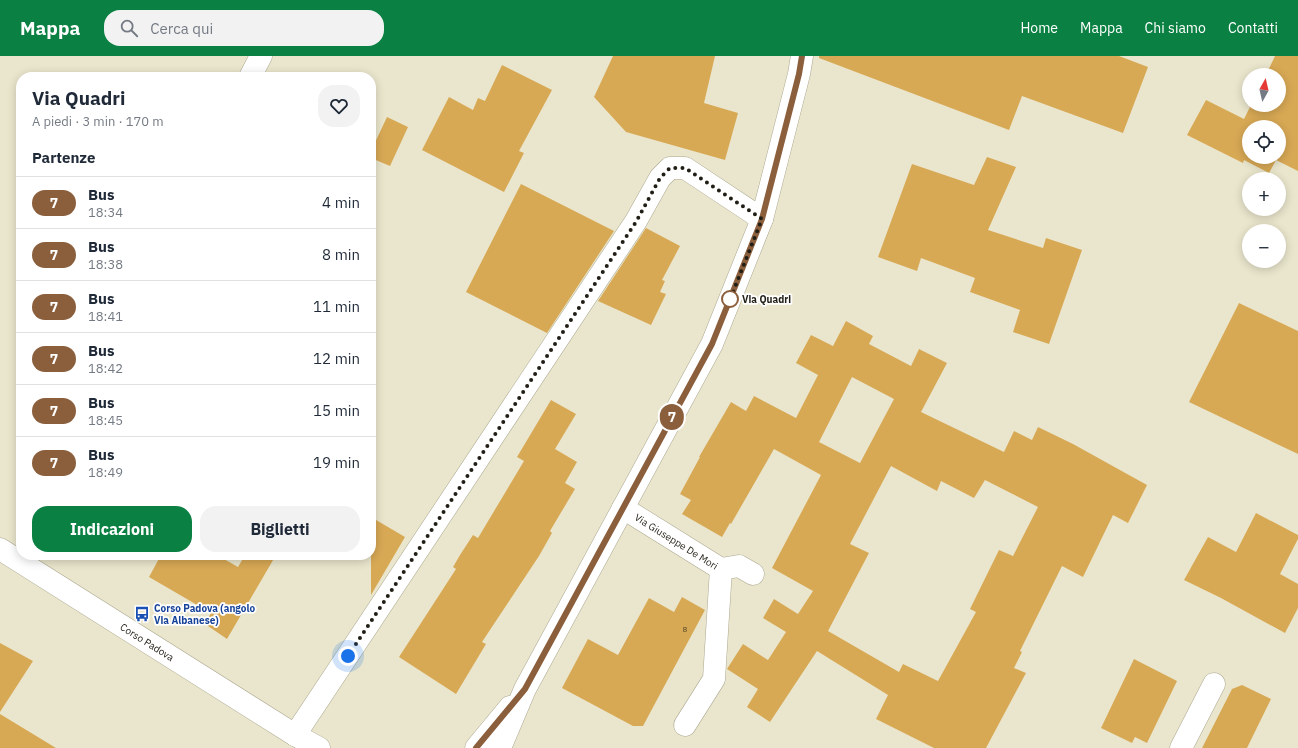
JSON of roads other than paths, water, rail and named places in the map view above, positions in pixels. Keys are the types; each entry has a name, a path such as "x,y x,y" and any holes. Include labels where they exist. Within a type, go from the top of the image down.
{"street":[{"path":"253,72 261,56"},
{"path":"500,748 525,689 712,344 762,219 799,74 802,56"},
{"path":"300,741 632,228 660,178 670,168 685,168 762,219"},
{"name":"Via Giuseppe De Mori","path":"623,508 721,569 739,566 753,574"},
{"name":"Corso Padova","path":"28,560 300,741 319,748"},
{"path":"685,725 714,679 721,569"},
{"path":"1181,748 1214,684"},
{"path":"476,748 525,689"}],"place":[{"name":"Via Quadri","path":"730,299"},
{"name":"Corso Padova (angolo Via Albanese)","path":"142,614"}]}
